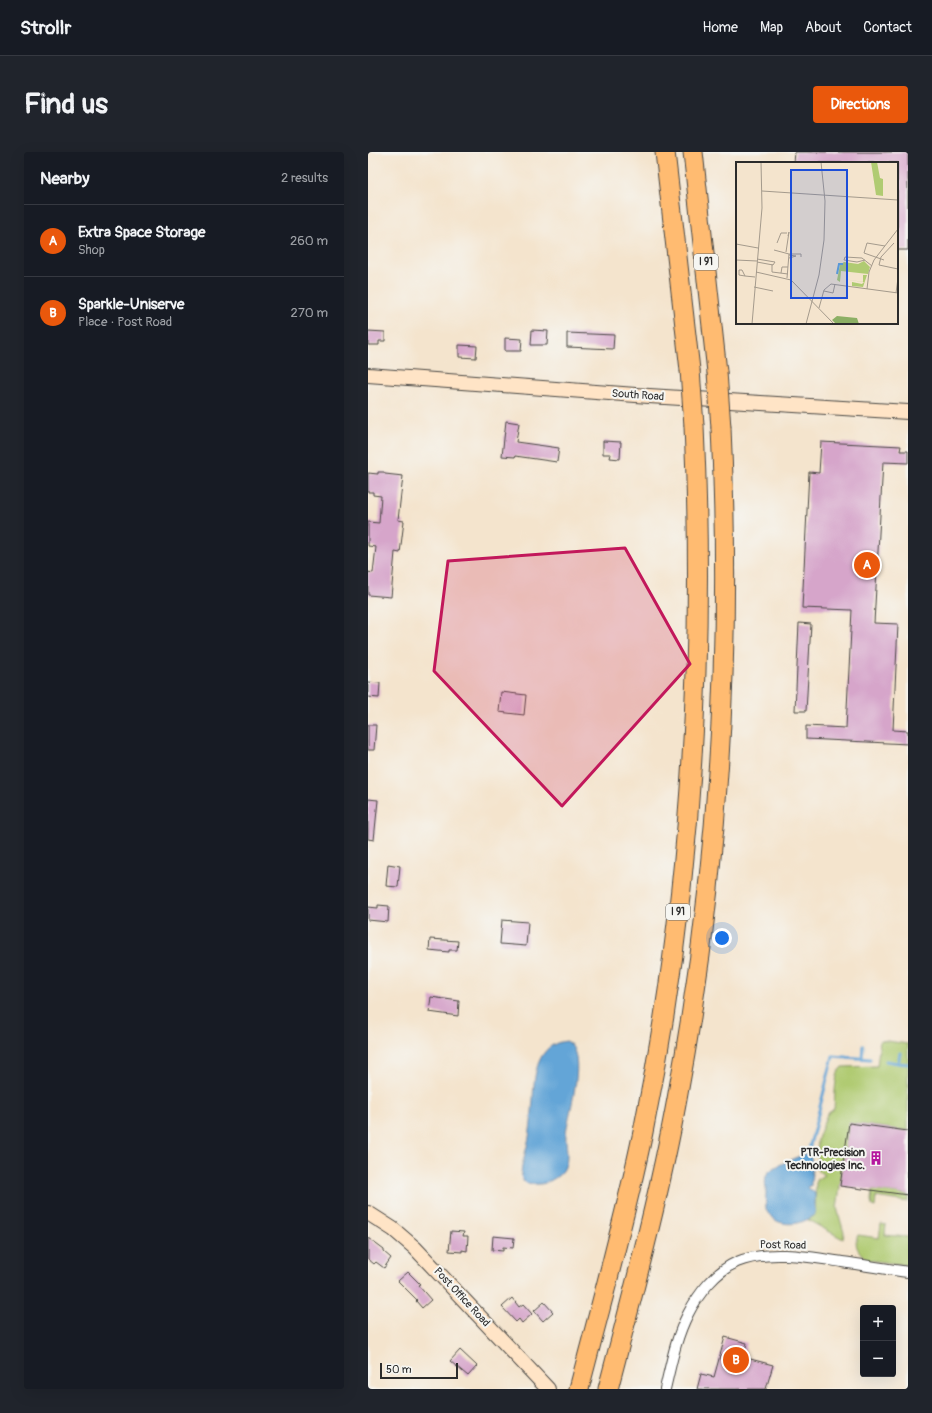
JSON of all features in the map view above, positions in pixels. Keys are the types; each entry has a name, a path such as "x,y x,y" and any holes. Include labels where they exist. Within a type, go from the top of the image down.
{"highway":[{"name":"I 91","path":"580,1389 642,1139 658,1051 679,906 689,812 696,688 698,602 694,426 690,370 666,152"},
{"name":"I 91","path":"608,1389 648,1236 668,1146 692,1011 708,895 719,775 725,651 725,524 721,428 713,321 693,152"}],"main road":[{"name":"South Road","path":"368,375 649,396 908,412"},
{"name":"Post Office Road","path":"368,1213 393,1229 415,1248 548,1389"}],"street":[{"name":"Post Road","path":"665,1389 681,1331 697,1298 712,1280 723,1270 737,1262 755,1257 795,1256 908,1272"}],"highlighted area":[{"path":"625,548 690,664 562,806 434,671 448,561"}],"green space":[{"path":"880,1040 908,1044 908,1131 849,1123 837,1208 844,1233 843,1239 808,1220 815,1215 816,1180 824,1175 817,1170 818,1139 827,1114 834,1109 836,1080 839,1070 842,1067 877,1066"},
{"path":"872,1190 908,1195 908,1202 876,1197 875,1207 872,1206"},
{"path":"881,1224 886,1225 885,1235 908,1237 908,1265 867,1260 859,1251 856,1242 858,1235 879,1238"}],"water":[{"path":"567,1041 573,1048 577,1070 576,1084 566,1133 566,1165 560,1174 548,1182 538,1184 526,1183 522,1179 521,1173 530,1132 536,1072 543,1054 549,1048 557,1043"},
{"path":"808,1153 812,1168 811,1186 808,1187 815,1193 815,1215 797,1223 790,1224 778,1221 768,1213 766,1209 766,1176 770,1171 779,1165"}],"building":[{"path":"795,152 908,152 908,250 898,250 898,162 794,162"},
{"path":"532,330 548,331 547,345 531,345"},
{"path":"368,331 385,332 385,341 379,341 379,345 368,345"},
{"path":"567,333 614,335 613,349 567,347"},
{"path":"505,338 522,339 521,351 505,351"},
{"path":"459,345 477,346 476,358 459,357"},
{"path":"506,421 519,423 516,442 559,448 557,462 515,456 502,456"},
{"path":"603,441 621,442 620,459 610,458 611,454 603,454"},
{"path":"821,442 901,446 900,451 908,451 908,463 883,462 874,623 898,624 893,730 908,731 908,744 806,739 806,726 846,728 852,610 802,608 809,472 819,473"},
{"path":"378,472 403,476 398,520 404,521 400,553 395,552 391,597 368,595 368,572 373,573 376,547 368,546 368,522 379,523 381,496 373,495 373,492 368,492 368,473 378,474"},
{"path":"799,623 811,624 806,711 795,711"},
{"path":"368,682 380,683 379,698 368,697"},
{"path":"501,692 526,695 524,715 499,712"},
{"path":"368,725 376,725 374,750 368,750"},
{"path":"368,799 378,800 374,840 368,839"},
{"path":"388,864 400,866 398,887 386,886"},
{"path":"378,905 389,906 388,922 368,920 368,907 378,908"},
{"path":"502,920 528,922 526,946 500,944"},
{"path":"430,939 458,941 457,950 449,950 449,952 429,950"},
{"path":"431,997 459,1001 458,1016 429,1012"},
{"name":"PTR-Precision Technologies Inc.","path":"849,1123 908,1131 908,1195 840,1186"},
{"path":"451,1231 464,1232 463,1236 468,1236 467,1251 449,1251"},
{"path":"493,1236 514,1238 513,1248 503,1247 503,1251 492,1250"},
{"path":"368,1238 384,1250 384,1252 391,1258 384,1268 376,1262 374,1264 368,1259"},
{"path":"408,1272 420,1284 418,1285 431,1300 422,1308 416,1301 417,1300 398,1281"},
{"path":"512,1298 519,1307 523,1304 532,1314 522,1323 519,1319 516,1322 502,1307"},
{"path":"544,1302 553,1312 543,1321 534,1311"},
{"path":"725,1337 747,1343 743,1357 773,1365 766,1389 697,1389 701,1374 714,1377"},
{"path":"460,1350 477,1366 468,1376 450,1361"}],"waterway":[{"path":"862,1058 863,1046"},
{"path":"886,1061 898,1063 900,1053"},
{"path":"808,1153 833,1056 870,1059"},
{"path":"898,1063 908,1064"}],"place":[{"name":"Extra Space Storage","path":"867,565"},
{"name":"PTR-Precision Technologies Inc.","path":"876,1158"},
{"name":"Sparkle-Uniserve","path":"736,1360"}]}
